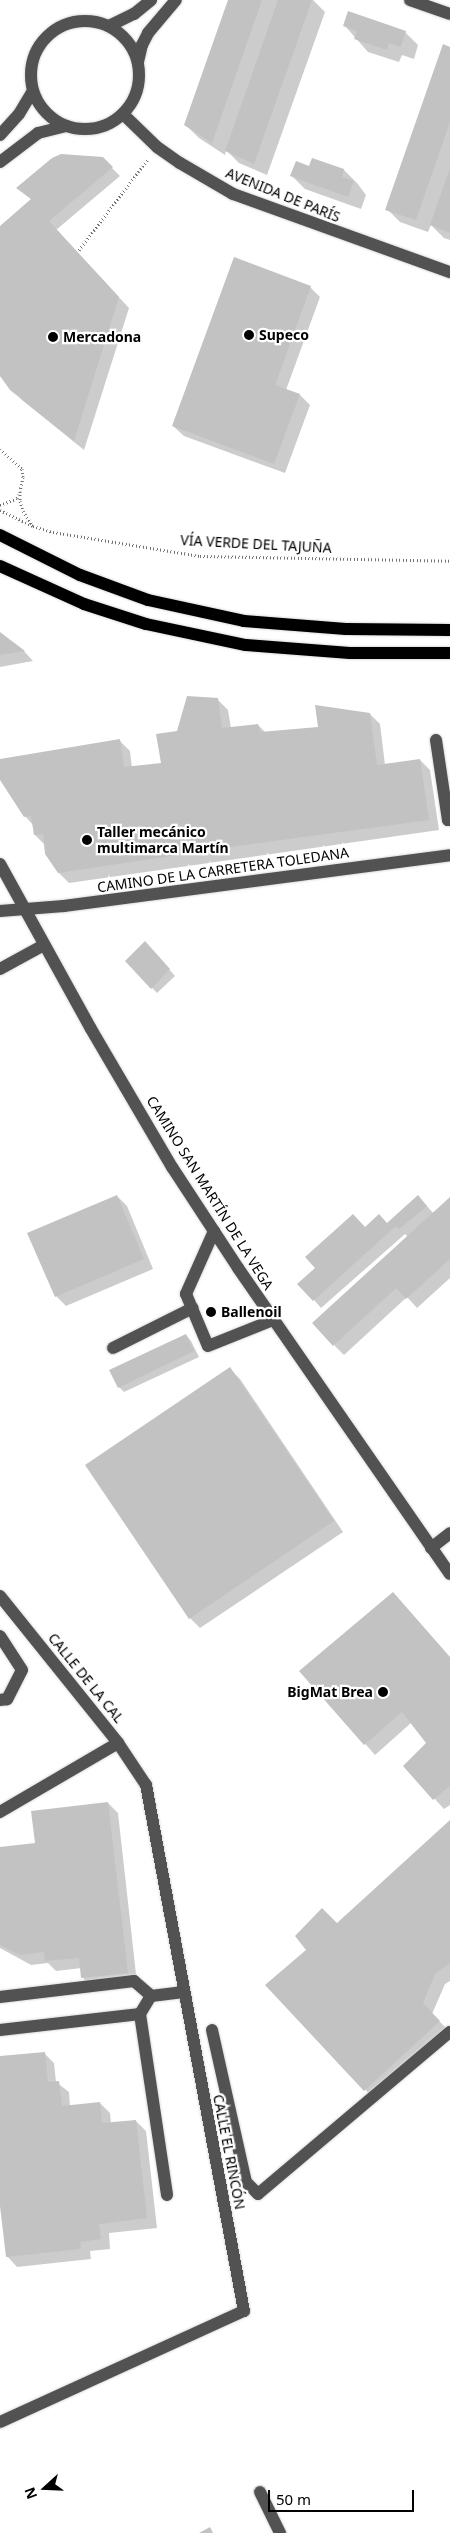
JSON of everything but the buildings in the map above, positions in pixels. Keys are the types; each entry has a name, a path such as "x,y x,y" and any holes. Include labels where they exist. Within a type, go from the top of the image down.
{"main road":[{"path":"0,536 80,575 148,600 244,621 346,629 450,630"},
{"path":"0,566 84,604 146,624 246,646 350,653 450,653"}],"street":[{"path":"109,26 134,14 152,0"},
{"path":"138,62 132,47 122,35 109,26 89,21 68,24 50,34 37,50 31,70 34,91 40,105 51,118 66,126 86,130 106,126 123,114 134,99 139,80 138,62 142,45 148,33 176,0"},
{"path":"410,0 450,14"},
{"path":"0,135 19,114 34,91"},
{"name":"AVENIDA DE PARÍS","path":"123,114 157,147 180,163 233,194 450,272"},
{"path":"0,162 38,133 66,126"},
{"path":"436,740 448,820 450,820"},
{"name":"CAMINO DE LA CARRETERA TOLEDANA","path":"0,911 84,904 450,855"},
{"name":"CAMINO SAN MARTÍN DE LA VEGA","path":"0,864 44,945 172,1167 274,1320 450,1574"},
{"path":"0,969 44,945"},
{"path":"214,1231 186,1294 208,1346 274,1320"},
{"path":"113,1348 192,1308"},
{"path":"431,1548 450,1534"},
{"name":"CALLE DE LA CAL","path":"0,1596 118,1743 0,1812"},
{"path":"0,1636 22,1670 7,1699 0,1700"},
{"name":"CALLE EL RINCÓN","path":"0,2422 244,2311 146,1786 118,1743"},
{"path":"0,1997 134,1981 151,1996 184,1992"},
{"path":"151,1996 140,2014 167,2195"},
{"path":"0,2030 140,2014"},
{"path":"212,2030 246,2182 258,2194 450,2032"},
{"path":"260,2492 280,2533"}],"path":[{"path":"79,250 157,147"},
{"path":"0,449 22,469 24,477 17,498 0,506"},
{"path":"20,491 23,511 33,526"},
{"name":"VÍA VERDE DEL TAJUÑA","path":"0,510 33,526 53,532 200,556 450,561"}],"place":[{"name":"Supeco","path":"249,335"},
{"name":"Mercadona","path":"53,337"},
{"name":"Taller mecánico multimarca Martín","path":"87,840"},
{"name":"Ballenoil","path":"211,1312"},
{"name":"BigMat Brea","path":"383,1692"}]}
